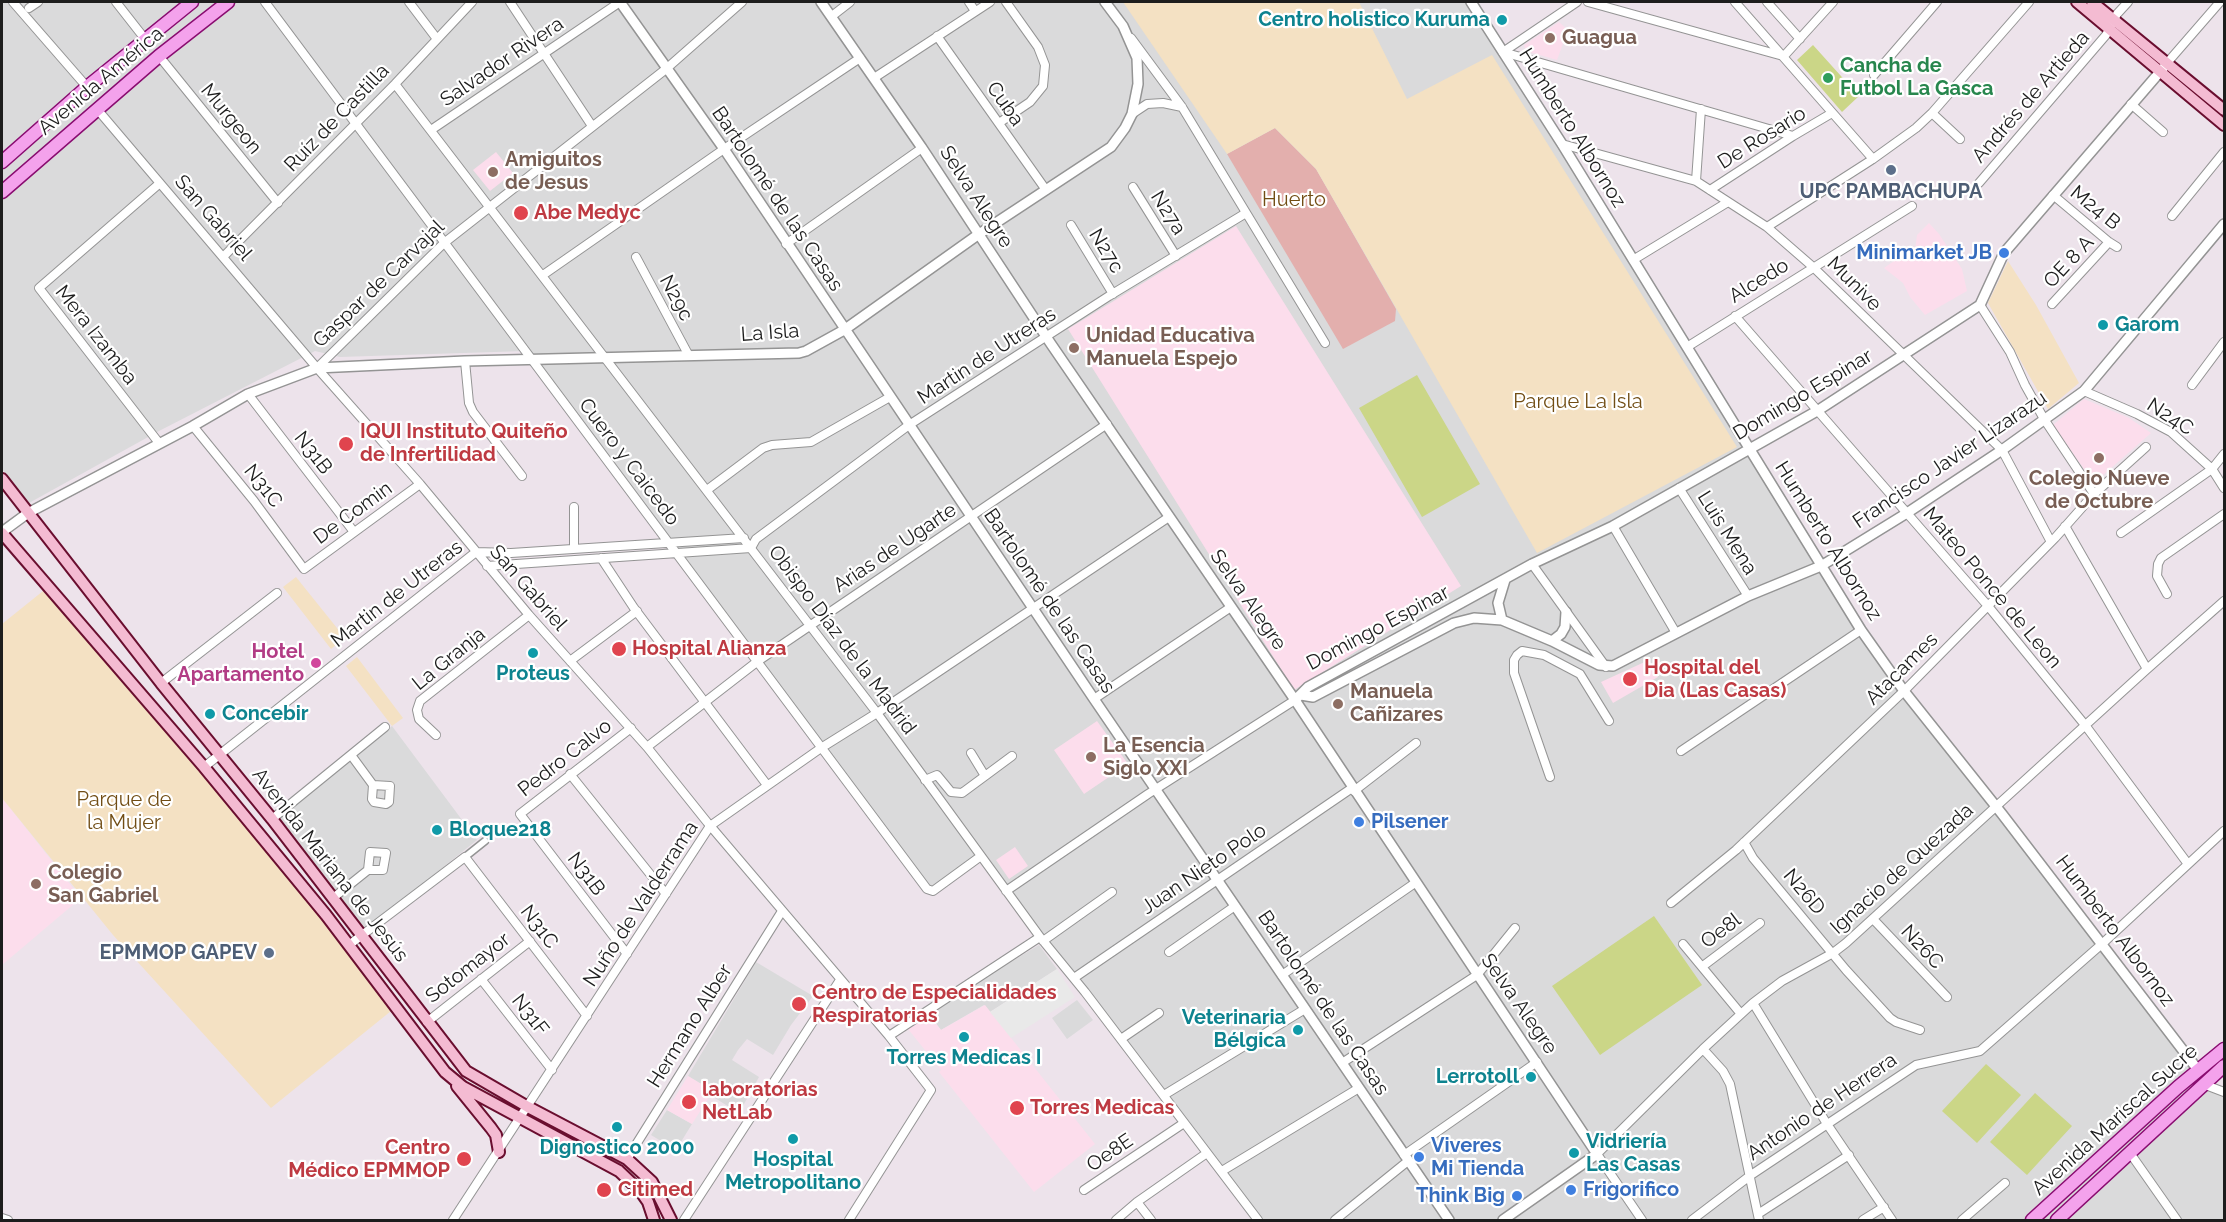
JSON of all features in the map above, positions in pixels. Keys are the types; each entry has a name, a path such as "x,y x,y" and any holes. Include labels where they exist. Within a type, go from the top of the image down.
{"main road":[{"name":"Avenida América","path":"2,162 87,87 192,2"},
{"name":"Avenida América","path":"2,192 159,56 228,2"},
{"path":"2076,2 2224,108"},
{"path":"2092,2 2111,25"},
{"path":"2164,67 2220,122"},
{"name":"Avenida Mariana de Jesús","path":"2,479 161,683 272,819 466,1071 528,1107 627,1159 652,1182 671,1221"},
{"name":"Avenida Mariana de Jesús","path":"2,532 204,766 326,915 445,1072 464,1087 611,1166 628,1178 648,1202 654,1221"},
{"path":"326,915 336,901"},
{"name":"Avenida Mariscal Sucre","path":"2032,1221 2224,1049"},
{"name":"Avenida Mariscal Sucre","path":"2057,1221 2224,1066"},
{"path":"445,1072 496,1135 499,1152"}],"street":[{"path":"13,2 87,87"},
{"path":"29,8 38,2"},
{"path":"116,2 145,39"},
{"name":"Cuero y Caicedo","path":"265,2 927,890 933,891 981,856"},
{"path":"410,2 437,39"},
{"name":"Ruíz de Castilla","path":"224,256 395,84 471,2"},
{"path":"510,2 592,126"},
{"name":"Salvador Rivera","path":"432,130 620,2"},
{"name":"Bartolomé de las Casas","path":"620,2 724,149 1032,609 1449,1221"},
{"name":"Gaspar de Carvajal","path":"2,532 27,513 194,426 248,394 317,368 444,243 666,69 742,2"},
{"name":"Selva Alegre","path":"821,2 922,148 1046,337 1169,517 1298,698 1353,790 1642,1221"},
{"path":"832,16 850,2"},
{"path":"969,2 975,11"},
{"path":"874,78 990,2"},
{"path":"999,123 1030,102 1043,86 1045,65 1038,46 1006,2"},
{"name":"La Isla","path":"317,368 688,354 799,353 844,330 979,234 1111,147 1132,114 1138,84 1137,58 1123,26 1105,2"},
{"name":"Humberto Albornoz","path":"1471,2 1562,144 1861,630 1904,691 2103,943 2198,1070"},
{"path":"1503,52 1577,2"},
{"path":"1588,2 1784,56"},
{"path":"1735,2 1873,159"},
{"path":"1767,2 1800,39"},
{"path":"1784,56 1833,2"},
{"path":"1874,75 1937,2"},
{"path":"1767,227 1873,159 1916,128 1932,113 2029,2"},
{"name":"Andrés de Artieda","path":"1979,183 2111,25 2127,2"},
{"path":"2094,494 2044,419 2010,352 1980,305 2004,253 2220,2"},
{"path":"1123,26 1182,106 1325,343"},
{"name":"Cuba","path":"937,36 1046,190"},
{"path":"1503,52 1793,136"},
{"name":"Murgeon","path":"159,56 278,203"},
{"path":"543,275 860,58"},
{"name":"Obispo Díaz de la Madrid","path":"395,84 743,538"},
{"path":"1132,114 1147,104 1163,103 1182,106"},
{"path":"2132,105 2163,132"},
{"path":"1696,181 1701,108"},
{"path":"2220,122 2224,108"},
{"name":"San Gabriel","path":"97,109 317,368 420,484 529,615 647,747 710,826 889,1036 931,1090 849,1221"},
{"name":"De Rosario","path":"1710,190 1832,113"},
{"path":"1932,113 1960,139"},
{"name":"Munive","path":"1562,144 1696,181 1767,227 1813,267 2002,450 2051,542"},
{"path":"786,244 922,148"},
{"path":"2172,216 2224,153"},
{"name":"Mera Izamba","path":"159,443 39,288 160,183"},
{"name":"N27a","path":"1132,187 1176,256"},
{"name":"M24 B","path":"2053,195 2117,247"},
{"name":"De Rosario","path":"1633,260 1728,202"},
{"name":"Alcedo","path":"1687,347 1912,206"},
{"name":"Martin de Utreras","path":"487,566 753,544 909,425 1113,294 1246,213"},
{"name":"Francisco Javier Lizarazu","path":"1606,667 1613,666 1748,596 1821,566 2002,450 2084,391 2224,224"},
{"name":"N27c","path":"1071,225 1113,294"},
{"name":"OE 8 A","path":"2052,304 2109,242"},
{"name":"N29c","path":"636,258 688,354"},
{"name":"Domingo Espinar","path":"1006,891 1155,790 1298,698 1308,687 1532,564 1613,526 1751,449 1817,411 1980,305"},
{"name":"Mateo Ponce de Leon","path":"1735,316 1988,606 2085,725 2188,864"},
{"path":"2192,385 2224,342"},
{"path":"465,361 469,403 473,412 522,476"},
{"name":"N24C","path":"2084,391 2171,432 2212,469 2224,488"},
{"name":"N31B","path":"248,394 354,532"},
{"path":"707,490 763,448 771,445 811,442 890,397"},
{"name":"Arias de Ugarte","path":"647,747 758,661 1107,424"},
{"name":"N31C","path":"194,426 254,501 304,569"},
{"name":"Atacames","path":"1671,903 1744,842 1904,691 2051,542 2094,494 2145,447"},
{"path":"2121,533 2212,469 2224,454"},
{"name":"De Comin","path":"304,569 420,484"},
{"name":"Luis Mena","path":"1679,488 1748,596"},
{"path":"573,507 574,548"},
{"path":"2167,594 2157,576 2161,558 2224,514"},
{"name":"Nuño de Valderrama","path":"453,1221 710,826 821,748 1169,517"},
{"path":"1613,526 1676,633"},
{"path":"2065,526 2147,669"},
{"name":"Martin de Utreras","path":"204,766 476,552 511,553 743,538 753,544"},
{"name":"Obispo Díaz de la Madrid","path":"753,544 810,626 877,712 1041,939 1121,1039 1258,1221"},
{"path":"601,558 637,611 767,785"},
{"path":"1532,564 1606,667"},
{"path":"1502,620 1498,603 1504,580"},
{"path":"161,683 277,593"},
{"name":"Ignacio de Quezada","path":"1597,1154 1753,1003 1782,981 1833,954 2224,601"},
{"path":"1094,699 1231,607"},
{"path":"570,661 637,611"},
{"path":"1544,655 1552,641 1561,634 1565,627 1566,612"},
{"name":"La Granja","path":"436,735 419,719 417,710 420,701 529,615"},
{"name":"Domingo Espinar","path":"1298,698 1313,697 1454,623 1474,618 1502,620 1606,667"},
{"path":"1681,751 1861,630"},
{"path":"1550,777 1514,673 1514,660 1522,651 1544,655 1583,676 1609,720"},
{"path":"272,819 385,727"},
{"name":"Pedro Calvo","path":"520,814 631,729"},
{"name":"Juan Nieto Polo","path":"1074,978 1353,790 1416,743"},
{"path":"971,753 985,776"},
{"path":"351,754 373,785"},
{"path":"925,780 937,775 951,792 962,793 1012,756"},
{"path":"570,774 666,894"},
{"name":"N31B","path":"520,814 627,954"},
{"name":"Antonio de Herrera","path":"1692,1221 1751,1174 1916,1065 1980,1051 2103,943 2224,831"},
{"path":"349,945 485,841"},
{"name":"N26D","path":"1744,842 1753,858 1890,1018 1920,1030"},
{"name":"N31C","path":"465,857 587,1016"},
{"path":"336,901 368,870"},
{"path":"1282,975 1415,883"},
{"path":"889,1036 1112,892"},
{"path":"1169,952 1235,906"},
{"name":"Hermano Alber","path":"627,1159 782,910"},
{"name":"N26C","path":"1874,919 1947,997"},
{"name":"Oe8l","path":"1703,966 1760,923"},
{"path":"1342,1063 1477,975 1515,927"},
{"name":"Sotomayor","path":"427,1022 530,941"},
{"path":"1683,944 1742,1014"},
{"name":"N31F","path":"482,979 552,1070"},
{"path":"684,1221 840,980"},
{"path":"1753,1003 1827,1124 1892,1221"},
{"path":"1164,1095 1305,1009"},
{"path":"1121,1039 1159,1013"},
{"path":"1703,1049 1723,1071 1730,1084 1759,1217 1849,1155"},
{"path":"1335,1221 1406,1158 1537,1062"},
{"path":"2203,1084 2224,1092"},
{"path":"1221,1172 1359,1088"},
{"name":"Oe8E","path":"1084,1190 1184,1122"},
{"path":"1116,1221 1137,1202 1207,1153"},
{"path":"2130,1153 2177,1221"},
{"path":"1507,1219 1597,1154"},
{"path":"1962,1221 2005,1183"},
{"path":"1137,1202 1151,1221"},
{"path":"1863,1221 1884,1207"},
{"path":"2,1218 8,1221"}],"shaded area":[{"path":"2,2 1471,2 1904,691 2198,1070 2203,1084 2224,1092 2224,1220 1258,1220 982,856 933,891 525,351 340,357 315,351 159,431 29,503 2,469"},
{"name":"Guagua","path":"1559,22 1568,30 1557,60 1526,51 1524,45"},
{"name":"Amiguitos de Jesus","path":"496,152 513,173 490,191 473,170"},
{"path":"1929,223 1962,269 1967,291 1925,315 1910,297 1903,283 1884,268 1915,250 1917,235"},
{"path":"1236,226 1461,586 1294,690 1068,329"},
{"name":"Colegio Nueve de Octubre","path":"2084,399 2129,418 2151,433 2094,483 2053,425"},
{"name":"Hospital del Dia (Las Casas)","path":"1649,660 1658,677 1613,703 1601,682"},
{"name":"La Esencia Siglo XXI","path":"1097,721 1128,764 1084,794 1054,750"},
{"path":"392,726 477,840 364,931 277,819"},
{"name":"Colegio San Gabriel","path":"2,798 81,898 2,965"},
{"path":"1015,847 1028,866 1009,879 996,860"},
{"path":"1039,945 1057,969 990,1012 984,1005 941,1030 927,1012"},
{"path":"756,962 813,996 791,1025 773,1055 747,1039 738,1050 732,1060 759,1077 739,1113 710,1095 712,1091 688,1076"},
{"path":"1057,969 1075,997 1011,1038 990,1012"},
{"path":"1077,1000 1093,1020 1067,1039 1052,1018"},
{"name":"Torres Medicas","path":"985,1005 1095,1144 1034,1192 904,1024 927,1012 941,1030"},
{"name":"laboratorias NetLab","path":"688,1076 713,1091 692,1124 667,1110"},
{"path":"667,1110 692,1124 676,1150 651,1135"}],"green space":[{"name":"Parque La Isla","path":"1123,2 1359,2 1407,99 1492,55 1737,447 1537,553 1316,169 1275,128 1227,154"},
{"name":"Cancha de Futbol La Gasca","path":"1813,45 1859,96 1842,112 1797,60"},
{"name":"Huerto","path":"1275,128 1316,169 1396,309 1395,321 1343,349 1227,154"},
{"path":"2008,261 2036,305 2079,383 2048,409 1988,303"},
{"path":"1417,375 1480,484 1422,517 1359,408"},
{"path":"296,577 345,638 331,649 283,587"},
{"name":"Parque de la Mujer","path":"48,587 154,709 396,1007 271,1108 113,935 2,798 2,624"},
{"path":"357,657 403,718 392,726 346,666"},
{"path":"1654,916 1702,985 1600,1055 1552,986"},
{"path":"1986,1064 2021,1095 1977,1143 1942,1111"},
{"path":"2035,1093 2072,1126 2027,1175 1990,1142"}],"place":[{"name":"Centro holistico Kuruma","path":"1502,20"},
{"name":"Guagua","path":"1550,38"},
{"name":"Cancha de Futbol La Gasca","path":"1828,78"},
{"name":"UPC PAMBACHUPA","path":"1891,170"},
{"name":"Amiguitos de Jesus","path":"493,172"},
{"name":"Abe Medyc","path":"521,213"},
{"name":"Minimarket JB","path":"2004,253"},
{"name":"Garom","path":"2103,325"},
{"name":"Unidad Educativa Manuela Espejo","path":"1074,348"},
{"name":"IQUI Instituto Quiteño de Infertilidad","path":"346,444"},
{"name":"Colegio Nueve de Octubre","path":"2099,458"},
{"name":"Hospital Alianza","path":"619,649"},
{"name":"Proteus","path":"533,653"},
{"name":"Hotel Apartamento","path":"316,663"},
{"name":"Hospital del Dia (Las Casas)","path":"1630,679"},
{"name":"Manuela Cañizares","path":"1338,704"},
{"name":"Concebir","path":"210,714"},
{"name":"La Esencia Siglo XXI","path":"1091,757"},
{"name":"Pilsener","path":"1359,822"},
{"name":"Bloque218","path":"437,830"},
{"name":"Colegio San Gabriel","path":"36,884"},
{"name":"EPMMOP GAPEV","path":"269,953"},
{"name":"Centro de Especialidades Respiratorias","path":"799,1004"},
{"name":"Veterinaria Bélgica","path":"1298,1030"},
{"name":"Torres Medicas I","path":"964,1037"},
{"name":"Lerrotoll","path":"1531,1077"},
{"name":"laboratorias NetLab","path":"689,1102"},
{"name":"Torres Medicas","path":"1017,1108"},
{"name":"Dignostico 2000","path":"617,1127"},
{"name":"Hospital Metropolitano","path":"793,1139"},
{"name":"Vidriería Las Casas","path":"1574,1153"},
{"name":"Viveres Mi Tienda","path":"1419,1157"},
{"name":"Centro Médico EPMMOP","path":"464,1159"},
{"name":"Citimed","path":"604,1190"},
{"name":"Frigorifico","path":"1571,1190"},
{"name":"Think Big","path":"1517,1196"}]}
